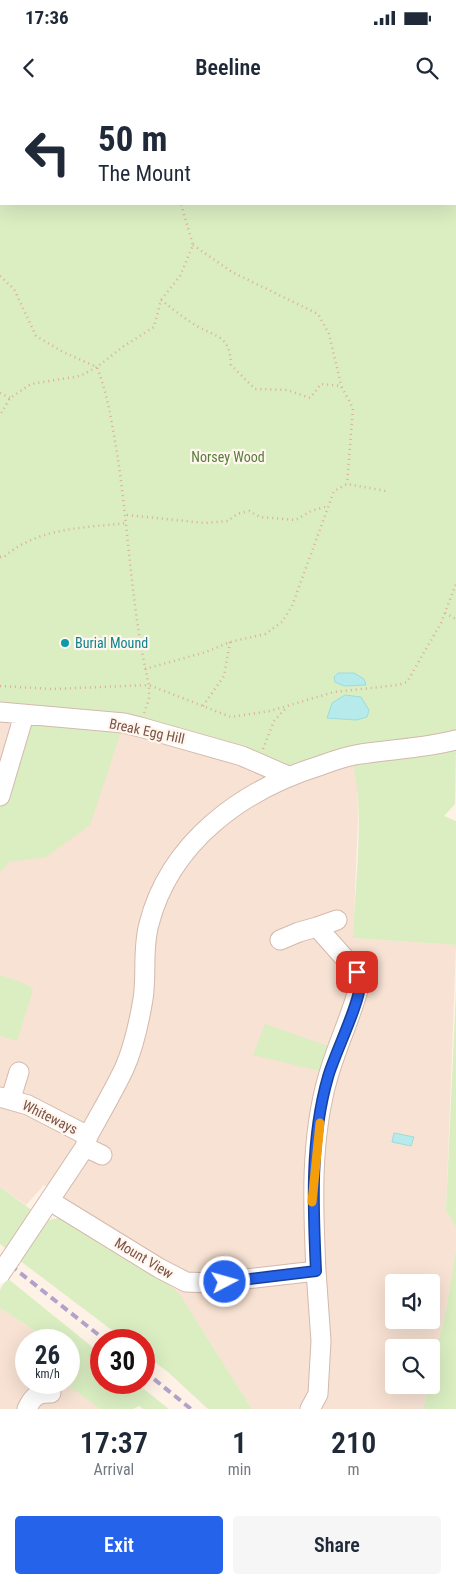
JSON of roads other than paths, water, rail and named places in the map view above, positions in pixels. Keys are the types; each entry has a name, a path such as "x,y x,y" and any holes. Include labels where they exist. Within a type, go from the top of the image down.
{"street":[{"name":"Break Egg Hill","path":"0,712 140,727 242,756 288,776"},
{"path":"0,796 24,715"},
{"path":"0,1274 50,1201 92,1146 132,1047 143,996 144,948 148,925 157,898 167,877 190,846 212,823 250,796 288,776 354,755 425,748 456,740"},
{"path":"280,940 337,920"},
{"path":"310,1409 318,1394 319,1367 320,1308 312,1199 321,1111 327,1078 360,983 357,972 318,927"},
{"name":"Whiteways","path":"19,1072 6,1097 52,1116 92,1146"},
{"name":"Mount View","path":"50,1201 159,1268 186,1282 211,1283 316,1271"},
{"path":"28,1409 32,1397 38,1394"}],"water":[{"path":"338,673 354,673 364,679 366,685 344,686 335,682 334,677"},
{"path":"345,695 361,697 369,710 367,717 356,720 327,718 332,703"},
{"path":"394,1133 414,1137 411,1146 392,1142"}],"railway":[{"path":"0,1257 91,1329"},
{"path":"155,1380 191,1409"}],"place":[{"name":"Burial Mound","path":"65,643"}],"park label":[{"name":"Norsey Wood","path":"228,457"}]}
